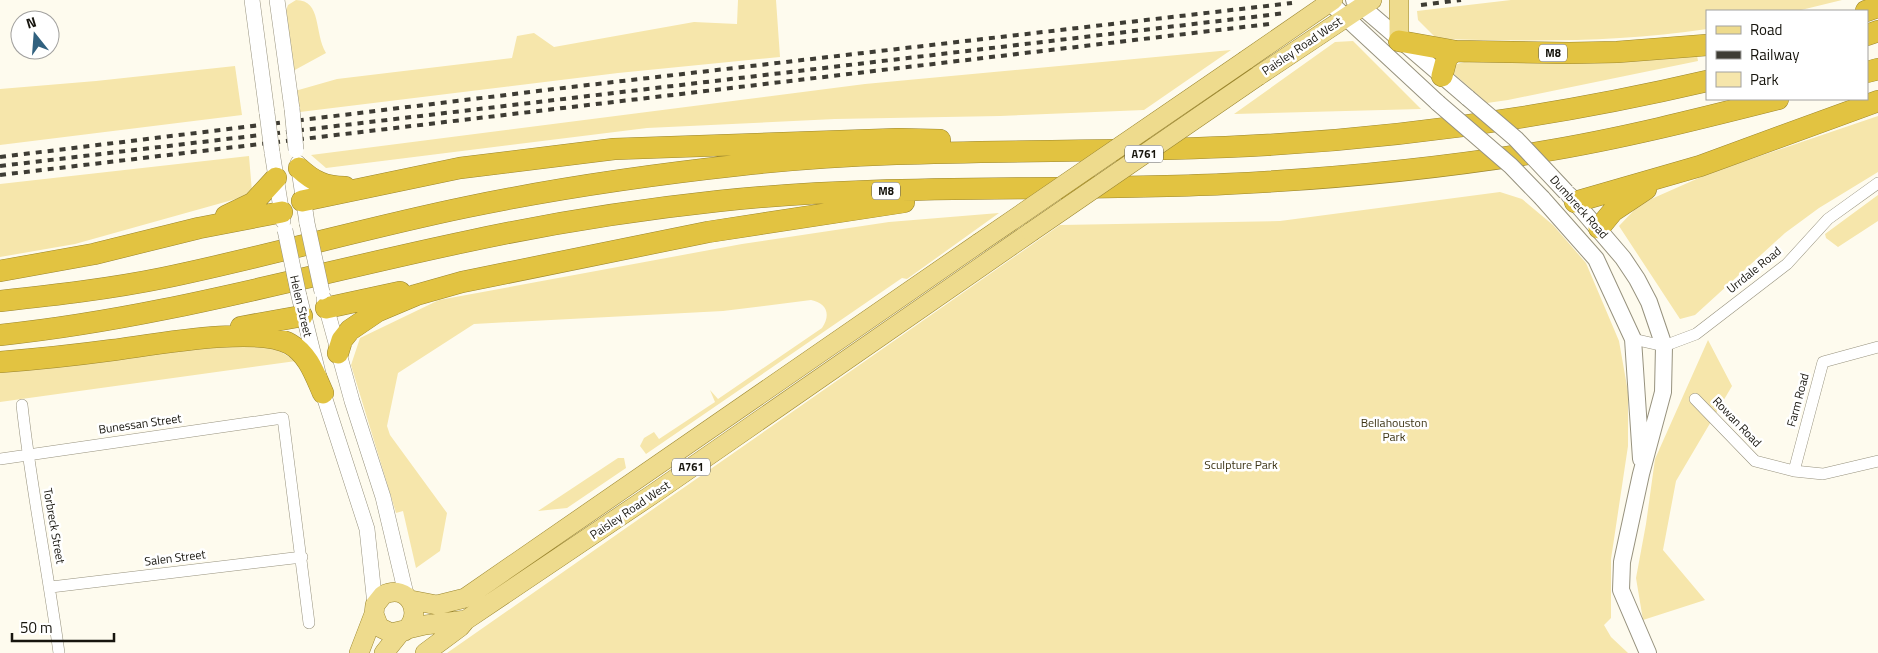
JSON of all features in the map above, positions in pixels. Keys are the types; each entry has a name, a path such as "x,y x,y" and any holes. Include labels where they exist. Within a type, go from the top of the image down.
{"highway":[{"name":"M8","path":"1399,41 1455,51 1607,53 1706,45"},
{"path":"1442,76 1447,57 1455,51"},
{"path":"0,301 64,294 163,278 464,207 536,193 686,171 804,160 894,155 1225,147 1388,136 1505,121 1614,101 1706,81"},
{"name":"M8","path":"0,335 67,328 131,317 471,240 651,209 836,192 1226,184 1418,169 1554,150 1658,128 1774,100"},
{"path":"1571,197 1672,174 1878,101"},
{"path":"302,201 460,168 614,149 898,140 1225,147"},
{"path":"298,159 314,182 335,187 382,185"},
{"path":"1599,228 1613,211 1629,199 1672,174"},
{"path":"199,228 253,203 276,178"},
{"path":"324,300 462,282 764,222 998,188"},
{"path":"0,271 94,254 199,228 283,221"},
{"path":"338,353 342,340 350,330 378,311 416,295 462,282"},
{"path":"0,362 114,350 167,341 300,306"},
{"path":"167,341 257,336 281,340 290,344 306,358 324,393"}],"main road":[{"path":"1399,0 1399,41"},
{"name":"Dumbreck Road","path":"1330,1 1345,18 1438,103 1511,166 1547,203 1596,259 1633,339 1641,474"},
{"name":"Paisley Road West","path":"374,610 378,600 387,592 437,605 448,604 465,598 1330,1"},
{"name":"Dumbreck Road","path":"1363,2 1399,41 1516,139 1599,228 1637,280 1648,302 1664,346 1664,392 1641,474 1622,562 1621,590 1648,653"},
{"name":"Paisley Road West","path":"403,632 425,625 466,620 656,492 1031,232 1345,18 1363,2"},
{"path":"1438,103 1442,76"},
{"path":"1547,203 1571,197"},
{"path":"384,653 414,620 415,613 408,597"},
{"path":"374,610 380,626 385,631 403,632"},
{"path":"359,653 374,610"},
{"path":"425,653 460,627 466,620"}],"street":[{"name":"Helen Street","path":"252,0 283,221 300,306 324,393 367,529 374,610"},
{"name":"Helen Street","path":"276,0 292,109 302,201 338,353 383,498 408,597"},
{"name":"Urrdale Road","path":"1664,346 1696,334 1787,264 1828,219 1878,183"},
{"path":"283,221 302,201"},
{"path":"300,306 324,300"},
{"path":"1633,339 1664,346"},
{"name":"Farm Road","path":"1794,471 1823,362 1878,347"},
{"name":"Rowan Road","path":"1695,399 1756,461 1794,471 1823,474 1878,461"},
{"name":"Torbreck Street","path":"22,404 27,454 51,587 59,653"},
{"name":"Bunessan Street","path":"0,459 283,418 302,557"},
{"path":"302,557 309,624"},
{"name":"Salen Street","path":"51,587 302,557"}],"green space":[{"path":"296,0 304,1 314,11 322,45 326,53 293,71 285,13 288,5"},
{"path":"738,0 776,0 780,57 618,73 300,112 295,91 337,79 512,58 517,36 534,33 554,47 694,22 737,24"},
{"path":"1511,0 1842,0 1801,10 1706,10 1706,29 1640,37 1572,40 1437,39 1418,20 1417,11"},
{"path":"1353,41 1421,109 1234,114 1335,42"},
{"path":"1231,50 1144,110 1000,116 835,119 647,128 326,168 311,155 865,84"},
{"path":"1696,50 1698,61 1487,103 1453,73 1454,65 1471,60"},
{"path":"235,66 242,115 0,145 0,89"},
{"path":"1878,116 1878,172 1819,208 1785,233 1695,315 1680,319 1619,226 1640,204 1710,173"},
{"path":"249,156 252,192 243,197 75,244 0,257 0,184"},
{"name":"Bellahouston Park","path":"1500,192 1522,199 1553,225 1586,263 1619,341 1628,392 1628,446 1611,559 1611,618 1604,625 1611,637 1628,653 447,653 1060,225 1280,221"},
{"path":"1878,195 1878,221 1838,247 1826,238 1825,234"},
{"path":"999,213 907,279 902,278 646,454 640,446 644,438 654,432 659,439 715,402 710,390 718,399 822,328 827,314 824,307 811,300 723,311 474,324 398,373 387,426 390,435 447,513 440,551 416,568 403,511 396,513 351,365 360,338 439,300 742,244 889,222"},
{"path":"1708,340 1732,386 1676,481 1663,550 1705,600 1643,620 1636,578 1655,459"},
{"path":"208,344 269,345 296,361 0,402 0,371"},
{"path":"618,458 624,458 626,468 567,508 538,511"}],"railway":[{"path":"1421,5 1461,0"},
{"path":"0,157 571,87 1292,3"},
{"path":"0,166 1286,13"},
{"path":"0,175 1269,24"}],"park label":[{"name":"Sculpture Park","path":"1241,465"}]}
